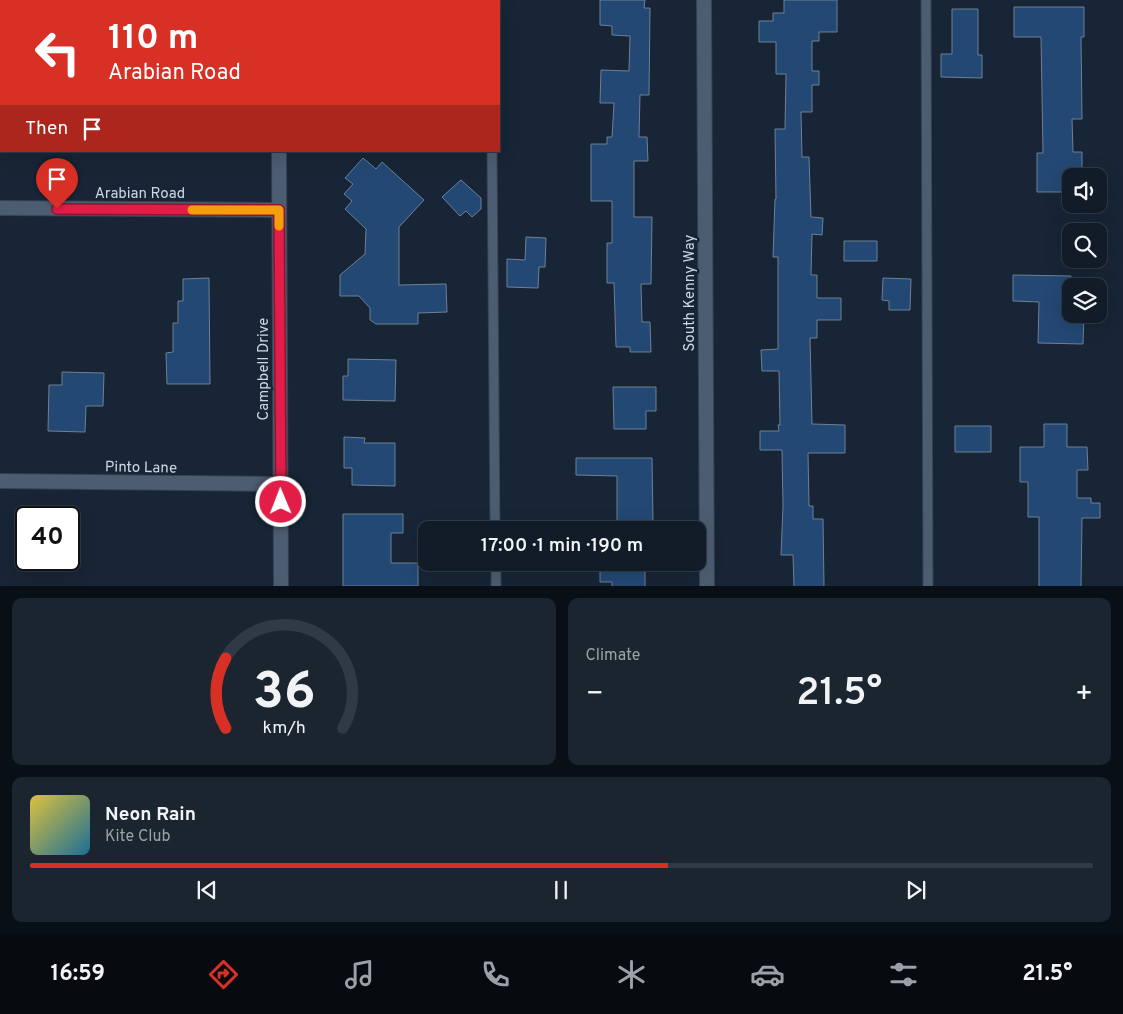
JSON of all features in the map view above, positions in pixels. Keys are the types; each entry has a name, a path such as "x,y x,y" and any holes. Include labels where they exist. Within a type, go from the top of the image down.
{"street":[{"name":"South Kenny Way","path":"704,0 708,586"},
{"name":"Campbell Drive","path":"279,152 282,586"},
{"name":"Arabian Road","path":"0,208 279,210"},
{"name":"Pinto Lane","path":"0,481 281,484"}],"lane":[{"path":"926,0 928,586"},
{"path":"492,152 495,521"},
{"path":"496,571 496,586"}],"building":[{"path":"600,0 645,0 644,8 650,8 649,95 640,95 639,137 647,137 648,161 634,161 634,217 652,217 651,284 641,284 642,322 650,322 651,352 630,352 630,347 616,347 614,283 607,283 607,243 612,243 612,201 591,201 591,144 607,144 607,137 612,137 614,103 600,103 601,70 629,71 630,36 612,35 612,26 600,25"},
{"path":"784,0 837,0 837,32 819,32 819,41 812,41 812,71 819,71 819,85 812,85 812,112 801,112 802,157 809,157 811,217 823,218 822,235 812,234 811,275 817,275 817,298 841,298 841,320 817,320 817,338 810,338 812,424 845,425 845,453 808,453 809,506 813,506 813,519 823,519 824,586 794,586 793,555 781,555 783,506 782,450 760,450 760,431 779,431 778,425 780,425 779,371 762,371 761,350 778,349 778,257 773,257 776,199 775,129 785,129 786,74 776,74 776,42 759,42 759,21 773,21 773,13 784,13"},
{"path":"1014,7 1084,7 1084,37 1081,37 1082,119 1072,119 1073,152 1082,152 1082,168 1062,168 1062,192 1037,192 1037,153 1043,153 1041,37 1014,37"},
{"path":"952,9 978,9 978,55 982,55 982,78 941,77 941,54 952,54"},
{"path":"363,158 376,169 382,162 424,200 399,227 399,285 446,284 447,312 418,313 418,324 376,324 370,320 370,308 359,296 340,296 340,275 365,254 366,229 345,209 352,201 344,194 353,184 345,178"},
{"path":"461,180 481,198 481,209 472,217 466,211 460,216 442,197"},
{"path":"526,237 546,238 545,267 539,267 538,288 507,287 507,259 525,260"},
{"path":"844,241 877,241 877,261 844,261"},
{"path":"1013,275 1071,276 1071,278 1062,278 1062,323 1084,323 1083,344 1038,343 1039,302 1013,301"},
{"path":"209,278 210,384 167,384 166,353 173,352 173,323 178,323 178,301 183,301 183,279"},
{"path":"883,278 911,279 910,310 889,310 889,301 882,300"},
{"path":"348,359 396,360 395,401 343,400 343,376 348,376"},
{"path":"62,372 104,373 103,406 86,406 85,432 48,431 49,385 62,385"},
{"path":"613,387 656,387 656,411 646,411 646,429 614,429"},
{"path":"1044,424 1067,424 1067,447 1087,447 1088,470 1077,470 1077,498 1091,498 1091,503 1100,503 1100,518 1082,518 1081,586 1039,586 1039,517 1028,517 1028,482 1020,482 1020,447 1044,447"},
{"path":"955,426 991,426 991,452 955,452"},
{"path":"344,437 365,438 364,443 395,443 395,486 352,485 352,468 344,468"},
{"path":"576,458 652,458 653,521 617,521 617,476 576,475"},
{"path":"343,514 403,514 403,533 391,533 391,563 418,563 418,586 343,586"},
{"path":"600,571 645,571 645,586 612,586 612,582 600,582"}],"slow traffic":[{"path":"192,210 279,210 279,226"}],"route":[{"path":"57,209 279,210 281,502"}]}
